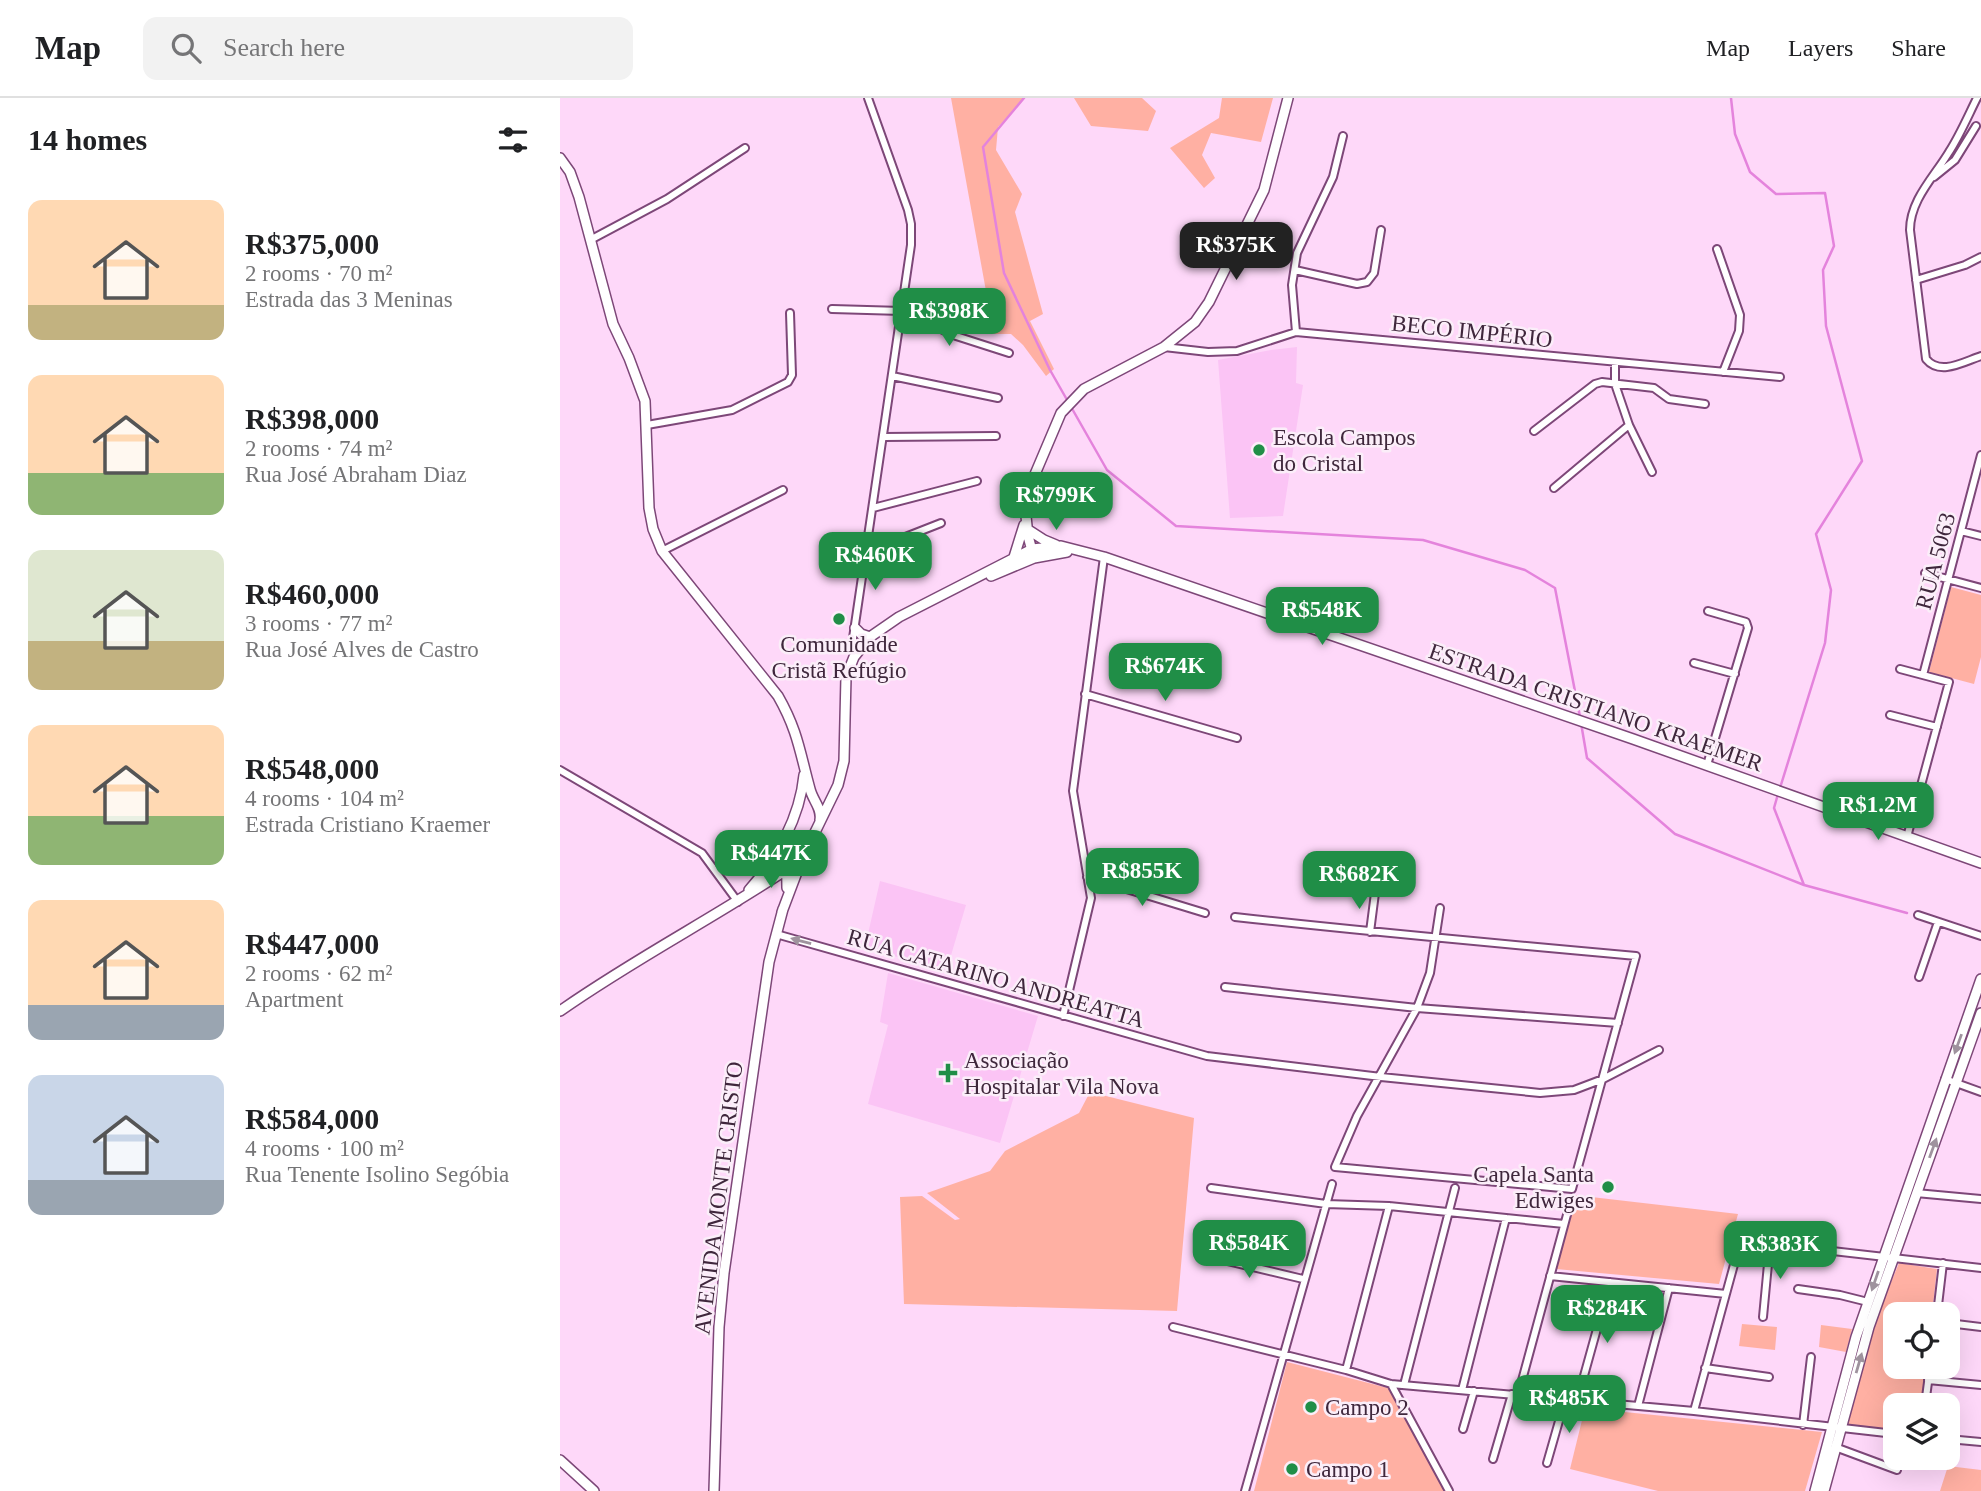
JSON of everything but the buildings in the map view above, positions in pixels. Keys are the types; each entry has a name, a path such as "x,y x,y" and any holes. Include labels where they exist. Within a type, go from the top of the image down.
{"main road":[{"path":"1014,557 1026,516 1030,485 1061,413 1084,389 1164,347 1195,322 1209,302 1264,190 1288,98"},
{"path":"560,158 570,172 592,239 613,324 645,401 649,508 653,529 662,551 778,696 796,732 820,811 819,823"},
{"path":"1026,516 1033,553"},
{"path":"1027,528 1044,540 1061,546"},
{"name":"ESTRADA CRISTIANO KRAEMER","path":"960,588 1014,557 1061,546 1104,556 1591,724 1981,863"},
{"name":"ESTRADA CRISTIANO KRAEMER","path":"802,859 834,796 844,761 846,677 861,647 898,617 1033,553 1078,551"},
{"path":"855,628 860,634 870,638"},
{"path":"738,902 769,866 786,835 795,812 805,766"},
{"path":"795,812 802,806 834,796"},
{"name":"AVENIDA MONTE CRISTO","path":"714,1491 719,1327 724,1273 769,962 788,886 784,853 786,835"},
{"path":"560,1012 622,968 738,902 802,859"},
{"name":"AVENIDA MONTE CRISTO","path":"782,912 802,859"},
{"path":"1820,1490 1856,1336 1981,979"},
{"path":"1820,1490 1835,1447 1836,1428 1869,1326 1981,1013"},
{"path":"560,1460 594,1491"}],"street":[{"path":"854,657 855,628 911,246 908,210 868,98"},
{"path":"1977,98 1964,125 1917,201 1910,219 1924,354 1928,363 1943,368 1981,356"},
{"path":"1932,178 1948,168 1978,126 1964,125"},
{"path":"1296,332 1292,285 1297,253 1333,177 1343,136"},
{"path":"592,239 667,199 745,148"},
{"path":"1295,270 1357,284 1367,282 1374,273 1381,230"},
{"path":"1717,249 1740,315 1739,331 1723,372"},
{"path":"1916,280 1965,265 1981,257"},
{"path":"832,309 902,311 956,336 1009,353"},
{"path":"647,425 732,410 788,382 792,375 790,313"},
{"name":"BECO IMPÉRIO","path":"1164,347 1208,352 1237,351 1296,332 1780,377"},
{"path":"1615,363 1615,384 1629,425 1652,472"},
{"path":"892,376 998,398"},
{"path":"1534,431 1595,384 1602,382 1654,388 1669,399 1705,404"},
{"path":"1554,488 1629,425"},
{"path":"884,438 996,436"},
{"name":"RUA 5063","path":"1923,675 1981,455"},
{"path":"873,508 976,481"},
{"path":"662,551 783,490"},
{"path":"867,552 942,523"},
{"path":"1961,531 1981,536"},
{"path":"1063,1016 1091,898 1073,791 1104,556"},
{"path":"1924,573 1981,588"},
{"path":"1707,765 1748,625 1746,622 1708,611"},
{"path":"855,628 861,647"},
{"path":"1694,663 1735,674"},
{"path":"1900,669 1949,682 1907,837"},
{"path":"1085,694 1237,738"},
{"path":"1890,715 1937,727"},
{"path":"560,770 702,853 738,902"},
{"path":"1087,877 1205,913"},
{"path":"1370,932 1375,893"},
{"path":"1235,917 1370,932 1435,938 1636,956 1572,1189 1335,1167 1357,1116 1417,1008 1430,973 1435,938 1440,908"},
{"path":"1918,915 1981,936"},
{"path":"1919,977 1938,922"},
{"name":"RUA CATARINO ANDREATTA","path":"776,934 1207,1056 1540,1093 1574,1090 1603,1079 1660,1050"},
{"path":"1225,987 1417,1008 1618,1023"},
{"path":"1945,1079 1981,1092"},
{"path":"1245,1491 1332,1184"},
{"path":"1211,1188 1326,1204 1389,1206 1564,1224"},
{"path":"1404,1385 1455,1188"},
{"path":"1916,1193 1981,1199"},
{"path":"1493,1459 1515,1395 1570,1200"},
{"path":"1346,1370 1389,1206"},
{"path":"1462,1390 1506,1218"},
{"path":"1694,1411 1742,1243 1770,1243 1981,1268"},
{"path":"1763,1317 1770,1243"},
{"path":"1202,1255 1303,1279"},
{"path":"1938,1302 1943,1263"},
{"path":"1550,1276 1726,1294"},
{"path":"1577,1401 1610,1282"},
{"path":"1637,1406 1669,1288"},
{"path":"1798,1289 1868,1302"},
{"path":"1960,1324 1981,1327"},
{"path":"1173,1327 1346,1370 1391,1384 1694,1411 1883,1433"},
{"path":"1803,1424 1811,1357"},
{"path":"1706,1368 1769,1377"},
{"path":"1926,1393 1928,1380 1981,1385"},
{"path":"1391,1384 1449,1491"},
{"path":"1463,1429 1474,1391"},
{"path":"1547,1463 1564,1400"},
{"path":"1960,1440 1981,1442"},
{"path":"1835,1447 1883,1465"}],"shaded area":[{"path":"951,98 1025,98 998,127 996,150 1022,194 1015,212 1043,314 1030,321 1054,369 1046,376 1023,345 1011,334 955,334 948,316 954,292 986,291"},
{"path":"1074,98 1142,98 1156,111 1148,131 1091,126"},
{"path":"1222,98 1273,98 1261,142 1211,133 1202,155 1215,178 1204,188 1170,148 1219,118"},
{"name":"Escola Campos do Cristal","path":"1297,347 1296,383 1303,385 1283,516 1230,518 1218,360"},
{"path":"1951,587 1981,595 1981,657 1974,684 1929,672"},
{"path":"880,881 966,905 946,972 865,947"},
{"name":"Associação Hospitalar Vila Nova","path":"888,973 1038,1016 1000,1143 868,1104 888,1025 880,1022"},
{"path":"1090,1092 1194,1118 1177,1311 904,1304 900,1197 922,1196 955,1220 960,1219 927,1193 990,1171 1005,1151 1079,1113"},
{"path":"1574,1195 1738,1214 1719,1284 1556,1269"},
{"path":"1899,1263 1937,1269 1933,1302 1883,1302 1883,1379 1925,1379 1924,1393 1883,1393 1883,1429 1847,1425 1877,1316"},
{"path":"1742,1324 1777,1327 1775,1350 1739,1346"},
{"path":"1821,1325 1852,1329 1846,1352 1819,1347"},
{"path":"1287,1362 1388,1388 1446,1491 1254,1491"},
{"path":"1585,1408 1822,1432 1805,1491 1658,1491 1570,1469"},
{"path":"1960,1467 1981,1470 1981,1491 1940,1491 1947,1470 1960,1470"}],"waterway":[{"path":"1024,98 983,147 1004,273 1050,370 1107,470 1176,526 1423,540 1525,570 1555,588 1580,717"},
{"path":"1731,98 1735,134 1750,172 1776,194 1825,193 1834,246 1823,270 1826,326 1862,461 1816,534 1831,590 1825,643 1780,788"},
{"path":"1581,723 1587,758 1675,834 1804,885 1907,913"},
{"path":"1778,794 1774,808 1804,885"}],"place":[{"name":"Escola Campos do Cristal","path":"1259,450"},
{"name":"Comunidade Cristã Refúgio","path":"839,619"},
{"name":"Associação Hospitalar Vila Nova","path":"948,1073"},
{"name":"Capela Santa Edwiges","path":"1608,1187"},
{"name":"Campo 2","path":"1311,1407"},
{"name":"Campo 1","path":"1292,1469"}]}
